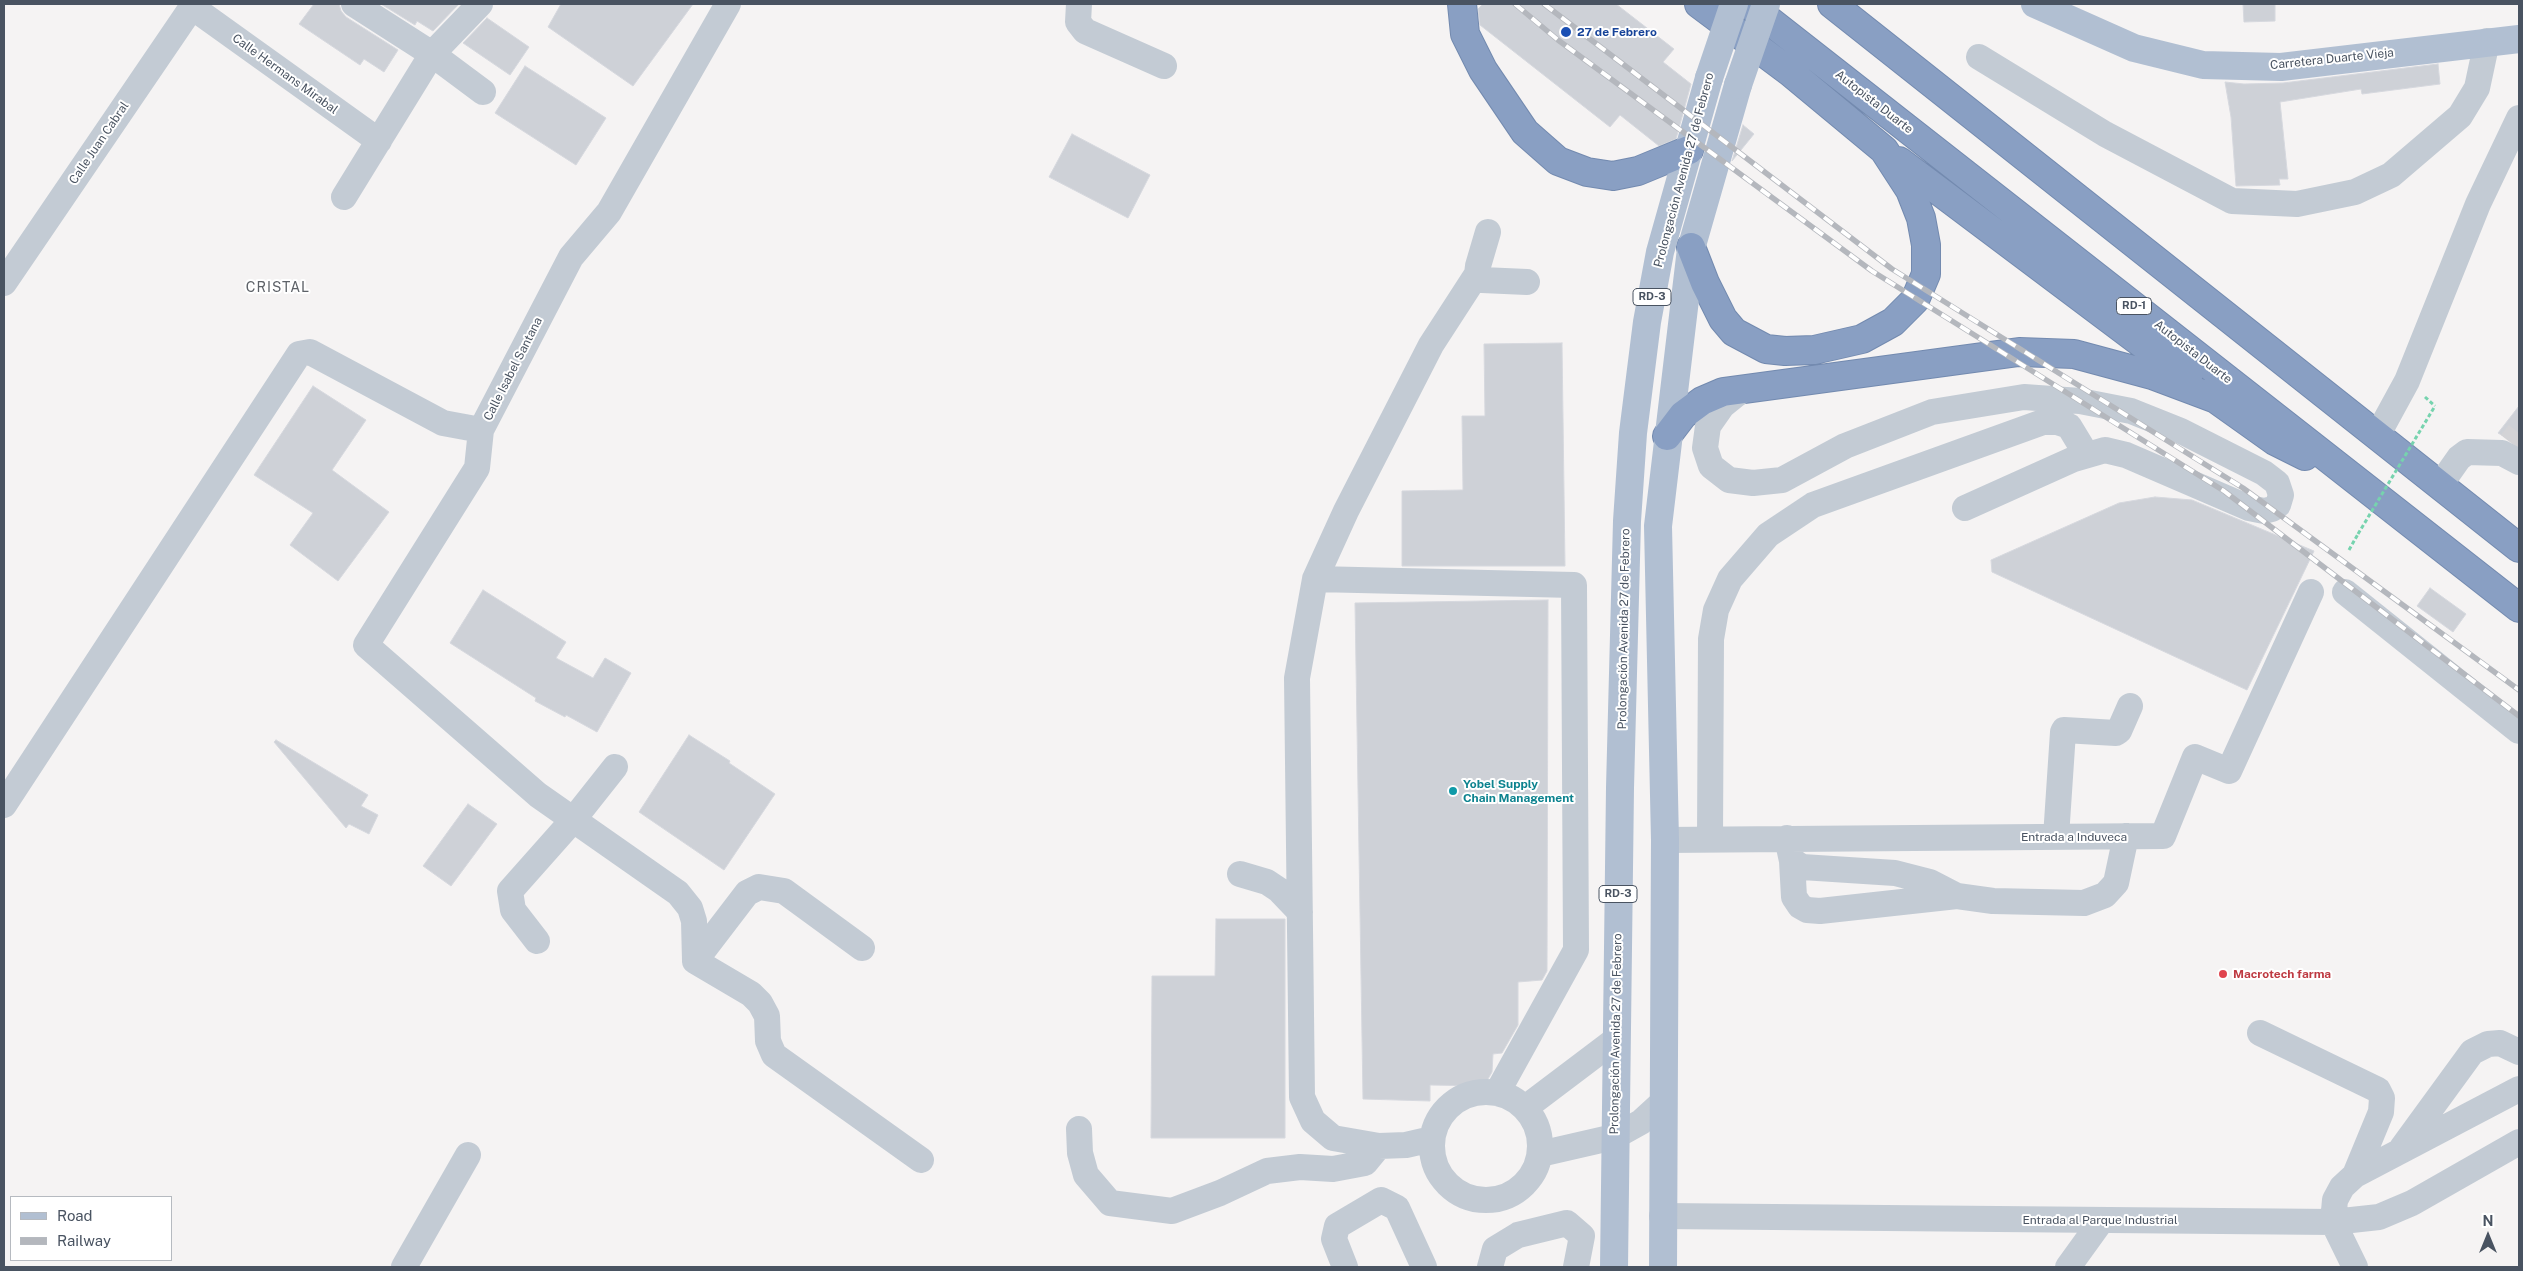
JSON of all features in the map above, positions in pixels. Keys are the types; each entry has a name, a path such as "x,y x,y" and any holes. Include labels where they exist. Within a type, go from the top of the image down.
{"highway":[{"path":"1462,4 1465,34 1483,70 1525,132 1558,161 1587,172 1613,176 1638,171 1689,150"},
{"path":"1699,4 1790,72 1884,150 2216,399 2275,441 2359,483"},
{"name":"Autopista Duarte","path":"1748,4 2519,608"},
{"path":"1832,4 2519,548"},
{"path":"1691,247 1705,283 1723,319 1734,332 1751,343 1766,349 1785,351 1814,350 1862,339 1893,322 1915,300 1926,274 1926,245 1921,218 1910,190 1884,150"},
{"path":"1667,436 1683,415 1702,401 1723,392 2019,352 2074,354 2114,363 2216,399"}],"main road":[{"name":"Prolongación Avenida 27 de Febrero","path":"1614,1267 1615,1040 1620,788 1627,521 1633,434 1647,322 1660,252 1709,78 1734,4"},
{"name":"RD-3","path":"1663,1267 1665,840 1662,787 1658,526 1667,436 1691,247 1738,85 1766,4"},
{"name":"Carretera Duarte Vieja","path":"2035,4 2134,48 2203,65 2281,67 2488,41 2519,39"},
{"path":"1700,112 1728,119"},
{"path":"1620,788 1662,787"}],"street":[{"path":"354,4 432,54 483,92"},
{"path":"344,198 432,54 480,4"},
{"name":"Calle Isabel Santana","path":"573,820 538,795 366,644 477,468 481,430 571,257 609,212 728,4"},
{"path":"1079,4 1078,22 1085,31 1164,66"},
{"name":"Calle Hermans Mirabal","path":"193,5 379,141"},
{"name":"Calle Juan Cabral","path":"4,283 193,5"},
{"path":"1979,57 2105,134 2232,201 2297,204 2355,192 2391,175 2460,116 2477,88 2488,41"},
{"path":"2377,436 2407,381 2478,204 2519,118"},
{"path":"1432,1139 1406,1145 1379,1146 1333,1138 1313,1121 1302,1097 1297,678 1315,579 1346,511 1431,345 1477,274 1488,232"},
{"path":"1477,274 1482,280 1527,282"},
{"path":"4,805 299,354 310,352 442,423 481,430"},
{"path":"1743,389 1722,406 1708,426 1704,448 1711,466 1729,480 1753,484 1782,480 1844,446 1932,412 2024,397 2080,401 2131,411 2181,431 2264,474 2277,483 2281,489 2280,501 2272,509 2264,511 2249,508 2126,454 2104,450 2086,454 1965,508"},
{"path":"1710,838 1711,639 1716,610 1730,579 1768,534 1813,504 2043,422 2058,422 2069,426 2086,454"},
{"path":"2440,485 2459,458 2467,452 2510,453"},
{"path":"1315,579 1574,585 1576,950 1497,1093"},
{"name":"Entrada a Induveca","path":"1665,840 1710,838 1790,850 2056,837 2164,836 2196,757 2229,771 2311,592"},
{"path":"2345,592 2519,731"},
{"path":"2056,837 2064,730 2116,733 2120,731 2130,706"},
{"path":"537,941 513,910 510,891 573,820 615,767"},
{"path":"573,820 678,894 690,908 694,921 695,961"},
{"path":"1790,850 1794,897 1800,906 1807,910 1820,911 1957,896 1993,901 2084,903 2105,894 2116,884 2126,836"},
{"path":"1790,850 1802,867 1895,874 1930,882 1957,896"},
{"path":"1240,874 1267,882 1279,890 1300,912"},
{"path":"695,961 747,894 759,887 784,891 862,948"},
{"path":"695,961 750,994 760,1003 767,1016 768,1041 774,1055 921,1160"},
{"path":"2260,1033 2378,1090 2382,1098 2381,1112 2355,1175"},
{"path":"1525,1108 1615,1040"},
{"path":"2399,1152 2472,1052 2488,1044 2500,1043 2519,1052"},
{"path":"2355,1267 2333,1222 2335,1200 2342,1187 2355,1175 2519,1089"},
{"path":"1479,1092 1497,1093 1512,1098 1525,1108 1538,1130 1540,1154 1536,1170 1527,1182 1511,1194 1492,1200 1472,1199 1454,1191 1440,1177 1432,1159 1432,1139 1437,1122 1447,1108 1462,1097 1479,1092"},
{"path":"1540,1154 1614,1137 1641,1122 1664,1101"},
{"path":"1079,1129 1080,1153 1086,1175 1110,1203 1172,1211 1220,1193 1267,1170 1300,1167 1333,1169 1365,1163 1379,1146"},
{"name":"Entrada al Parque Industrial","path":"1662,1216 2333,1222 2379,1217 2412,1203 2519,1142"},
{"path":"404,1267 468,1155"},
{"path":"1345,1267 1334,1239 1336,1226 1381,1200 1397,1208 1424,1267"},
{"path":"2068,1267 2102,1220"},
{"path":"1490,1267 1495,1250 1518,1235 1567,1223 1582,1236 1576,1267"}],"path":[{"path":"2349,550 2435,406"}],"building":[{"path":"314,4 339,4 341,11 346,17 398,50 384,72 364,59 360,65 299,24"},
{"path":"381,4 459,4 433,31 417,21 415,25"},
{"path":"561,4 693,4 633,86 548,27"},
{"path":"1483,4 1616,4 1674,49 1663,62 1691,84 1676,139 1659,146 1620,115 1610,127 1480,25 1478,9"},
{"path":"2243,4 2275,4 2275,21 2244,22"},
{"path":"487,18 529,47 510,75 463,43"},
{"path":"2438,64 2440,84 2362,94 2361,89 2280,102 2288,179 2279,179 2280,185 2236,186 2231,117 2225,82 2244,84 2283,83"},
{"path":"525,66 606,118 576,165 495,113"},
{"path":"1743,125 1754,134 1732,161"},
{"path":"1072,134 1150,175 1128,218 1049,177"},
{"path":"1562,343 1565,566 1402,566 1402,491 1463,490 1462,416 1485,416 1484,344"},
{"path":"313,386 366,420 332,470 389,512 338,581 290,545 313,513 254,475"},
{"path":"2519,406 2519,445 2498,433"},
{"path":"2155,497 2192,500 2314,551 2247,690 1992,572 1991,560 2119,503"},
{"path":"2430,588 2466,614 2453,632 2417,606"},
{"path":"483,590 566,642 556,658 593,678 605,658 631,673 597,732 535,701 536,698 450,643"},
{"name":"Yobel Supply Chain Management","path":"1548,600 1547,971 1542,980 1518,982 1518,1025 1502,1053 1493,1054 1492,1072 1484,1086 1430,1085 1430,1101 1363,1099 1355,603"},
{"path":"689,735 730,761 729,763 775,794 724,870 639,812"},
{"path":"276,740 368,795 361,806 378,815 369,834 349,824 346,828 274,742"},
{"path":"468,804 497,824 451,886 423,866"},
{"path":"1216,919 1285,919 1285,1138 1151,1138 1152,976 1215,976"}],"tunnel":[{"path":"2511,443 2519,433"}],"railway":[{"path":"1515,4 1558,40 1872,271 2224,491 2519,716"},
{"path":"1544,4 1892,269 2243,488 2519,690"}],"place":[{"name":"27 de Febrero","path":"1566,32"},
{"name":"Yobel Supply Chain Management","path":"1453,791"},
{"name":"Macrotech farma","path":"2223,974"}],"district":[{"name":"CRISTAL","path":"278,288"}]}
